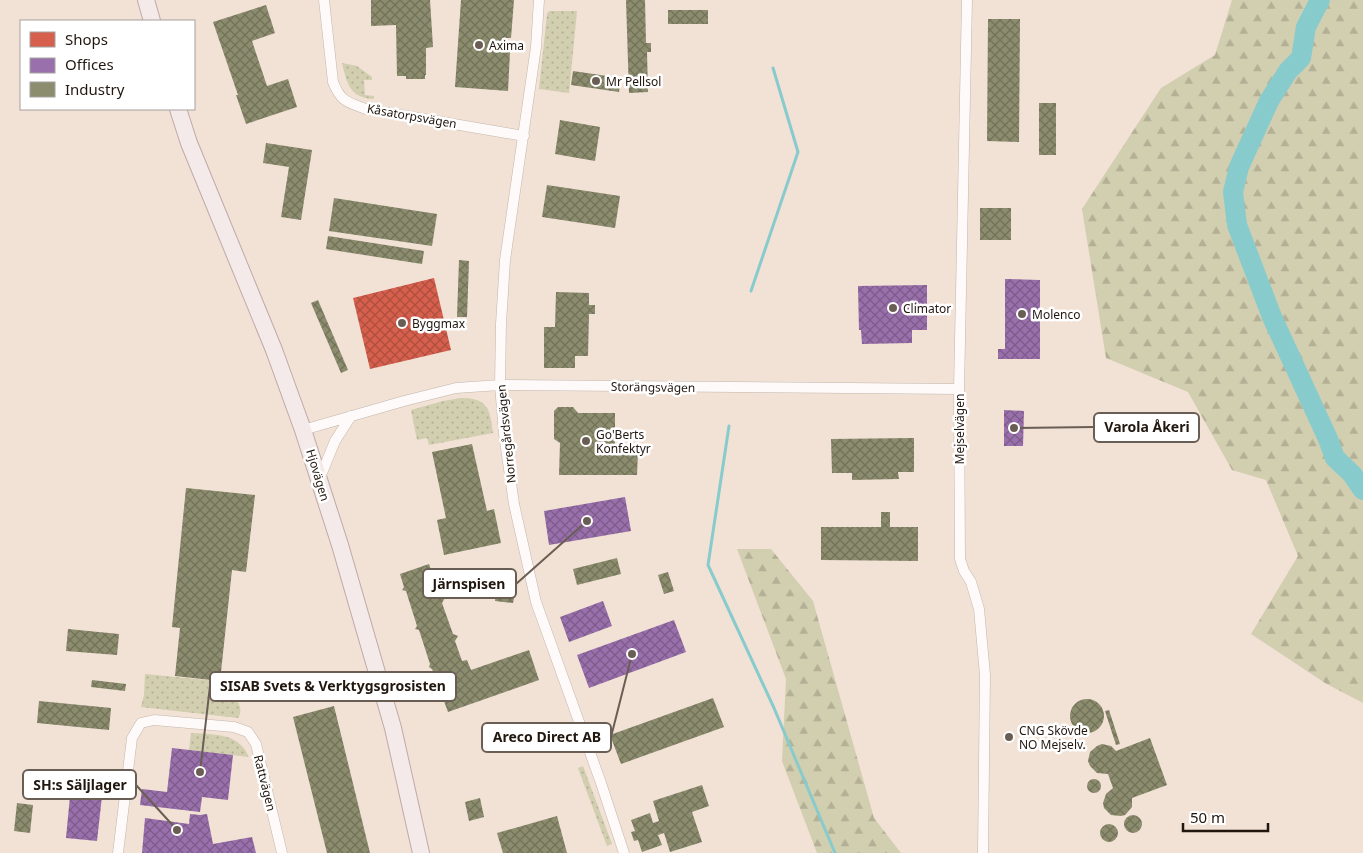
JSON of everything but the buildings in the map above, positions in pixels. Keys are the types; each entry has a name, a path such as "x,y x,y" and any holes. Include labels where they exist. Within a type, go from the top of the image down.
{"main road":[{"path":"146,0 152,20"},
{"name":"Hjovägen","path":"178,110 189,144 274,350 303,430 343,554 393,728 421,853"}],"street":[{"name":"Kåsatorpsvägen","path":"324,0 333,82 337,92 344,101 366,109 524,136"},
{"name":"Norregårdsvägen","path":"539,0 536,47 505,260 500,385 504,434 510,485 530,580 624,853"},
{"name":"Mejselvägen","path":"966,0 959,389 960,559 964,571 971,582 979,609 985,675 983,853"},
{"name":"Storängsvägen","path":"303,430 456,388 500,385 959,389"},
{"path":"319,480 336,441 351,416"},
{"name":"Rattvägen","path":"118,853 132,738 141,723 154,720 234,727 248,732 256,744 282,853"}],"green space":[{"path":"1232,0 1363,0 1363,703 1325,683 1251,634 1298,556 1266,480 1232,470 1188,392 1106,358 1082,209 1161,88 1215,55"},
{"path":"549,11 577,11 569,93 539,89 547,14"},
{"path":"342,63 357,66 372,77 372,80 364,80 365,95 374,96 374,99 355,93 348,83"},
{"path":"461,398 477,400 486,406 491,417 493,433 429,445 427,438 417,440 411,410"},
{"path":"737,549 771,549 813,601 874,818 901,853 817,853 782,761 786,679"},
{"path":"145,674 217,681 231,692 238,702 240,713 238,718 141,707 144,695"},
{"path":"191,733 225,736 239,743 249,757 189,750"},
{"path":"583,766 612,844 607,846 578,768"}],"waterway":[{"path":"1320,0 1306,27 1301,58 1288,71 1269,101 1239,167 1233,192 1237,225 1272,317 1335,458 1352,474 1363,490"},
{"path":"751,291 798,152 773,68"},
{"path":"729,426 708,565 774,708 835,853"}],"place":[{"name":"Axima","path":"479,45"},
{"name":"Mr Pellsol","path":"596,81"},
{"name":"Climator","path":"893,308"},
{"name":"Molenco","path":"1022,314"},
{"name":"Byggmax","path":"402,323"},
{"name":"Varola Åkeri","path":"1014,428"},
{"name":"Go'Berts Konfektyr","path":"586,441"},
{"name":"Järnspisen","path":"587,521"},
{"name":"Areco Direct AB","path":"632,654"},
{"name":"CNG Skövde NO Mejselv.","path":"1009,737"},
{"name":"SISAB Svets & Verktygsgrosisten","path":"200,772"},
{"name":"SH:s Säljlager","path":"177,830"}]}
